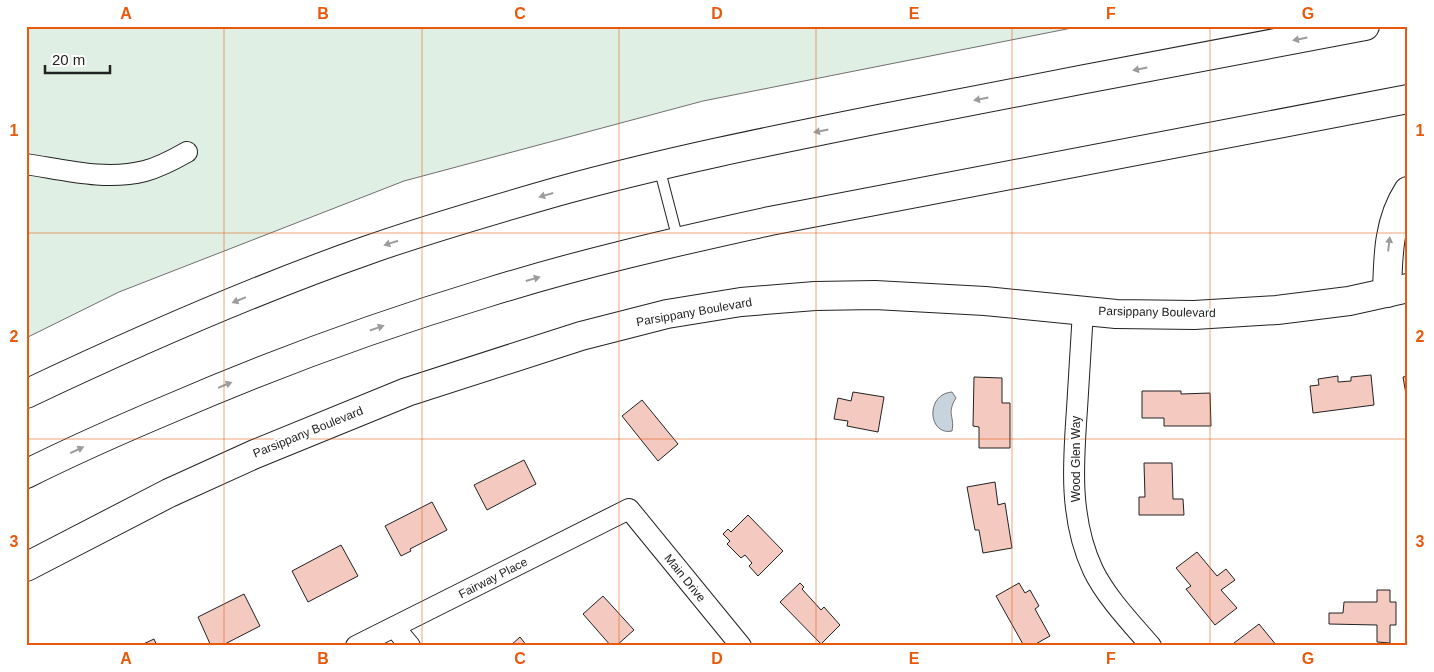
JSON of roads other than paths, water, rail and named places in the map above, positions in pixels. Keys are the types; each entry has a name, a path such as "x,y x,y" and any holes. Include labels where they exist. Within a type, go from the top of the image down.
{"main road":[{"path":"26,394 183,322 276,285 369,250 463,219 558,191 753,144 1365,26"},
{"path":"26,474 211,390 310,352 396,321 580,266 678,241 869,201 1408,99"},
{"path":"1398,290 1389,240 1394,218 1408,191"},
{"name":"Parsippany Boulevard","path":"26,567 255,454 407,392 581,336 667,314 741,302 815,296 875,295 985,301 1116,314 1194,314 1277,310 1349,301 1398,290"},
{"path":"26,374 183,322"}],"street":[{"path":"26,164 100,174 122,175 166,164 187,152"},
{"name":"Wood Glen Way","path":"1083,310 1074,457 1076,514 1082,538 1094,571 1118,606 1151,646"},
{"name":"Fairway Place","path":"356,646 630,510"},
{"name":"Main Drive","path":"630,510 741,646"},
{"path":"394,627 410,646"}],"lane":[{"path":"658,166 678,241"}]}
